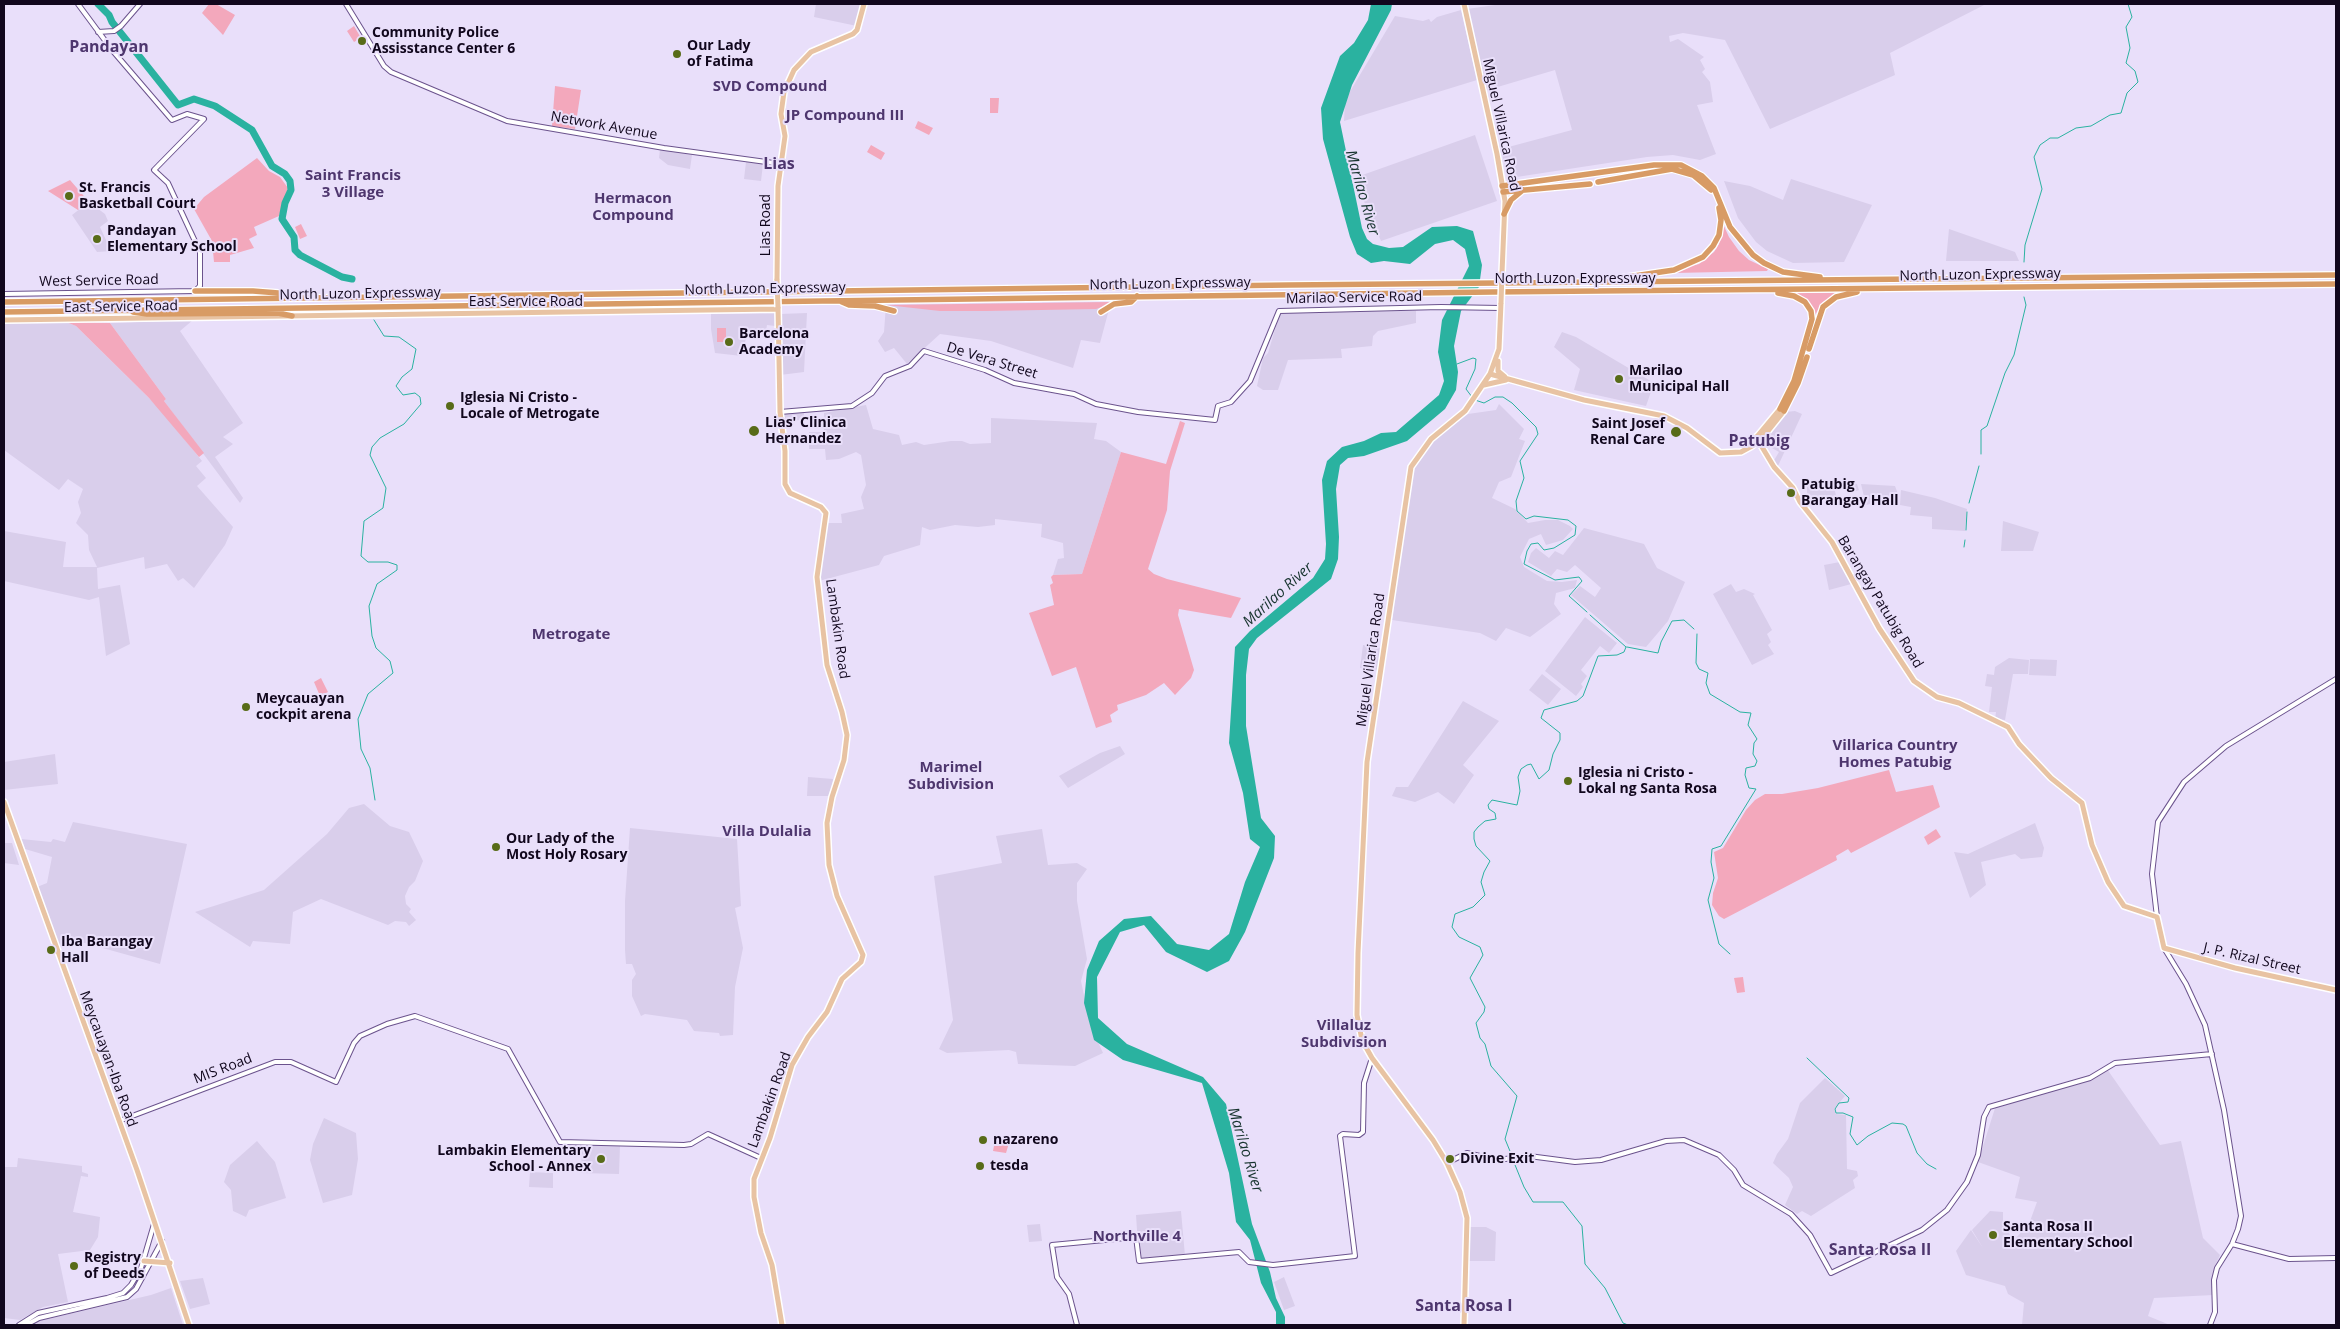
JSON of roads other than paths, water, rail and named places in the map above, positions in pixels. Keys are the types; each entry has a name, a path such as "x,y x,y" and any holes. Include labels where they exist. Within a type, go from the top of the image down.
{"highway":[{"path":"1503,189 1654,165 1681,165 1696,172 1710,183 1719,197 1727,221 1734,234 1759,260 1783,272 1839,279"},
{"path":"1586,282 1650,274 1689,264 1710,250 1717,240 1721,226 1720,210 1714,193 1697,178 1679,170 1655,170 1598,182"},
{"path":"1503,189 1590,184"},
{"path":"1504,214 1511,200 1525,189"},
{"name":"North Luzon Expressway","path":"4,302 1493,282 2336,275"},
{"name":"North Luzon Expressway","path":"4,312 1446,292 1759,291 2336,284"},
{"path":"200,286 210,292"},
{"path":"1809,348 1819,314 1826,303 1839,296 1874,289"},
{"path":"195,291 253,291 323,297"},
{"path":"1759,291 1800,298 1809,307 1812,315 1794,381 1782,410"},
{"path":"1101,312 1114,304 1131,302 1137,296"},
{"path":"840,300 849,305 875,306 894,310"},
{"path":"119,309 147,314 278,313 292,316"},
{"path":"1782,410 1798,383 1807,357"}],"main road":[{"name":"Lias Road","path":"778,308 778,186 785,136 781,114 782,101 790,77 797,65 811,52 853,34 857,30 864,4"},
{"name":"Miguel Villarica Road","path":"1464,4 1503,189 1504,214 1498,355 1484,385 1465,411 1431,439 1417,456 1411,467 1406,489 1367,762 1357,1015 1359,1033 1372,1058 1447,1163 1460,1192 1467,1218 1464,1325"},
{"name":"East Service Road","path":"4,320 778,308"},
{"name":"Lambakin Road","path":"778,308 780,412 787,490 824,509 827,517 819,559 818,586 827,665 842,712 847,743 842,768 829,811 829,865 838,896 863,955 861,962 842,979 827,1012 808,1036 792,1065 776,1120 754,1179 754,1197 761,1233 772,1265 782,1325"},
{"path":"1498,355 1498,371 1509,380"},
{"path":"1490,374 1584,400 1664,416 1687,428 1720,453 1741,452 1752,446 1782,410"},
{"path":"1484,385 1509,380"},
{"name":"Barangay Patubig Road","path":"1757,439 1774,467 1793,488 1800,502 1832,542 1879,628 1914,681 1928,692 1959,702 2011,730 2025,751 2057,784 2084,806 2095,853 2120,903 2126,908 2157,918"},
{"name":"Meycauayan-Iba Road","path":"4,802 162,1240 189,1325"},
{"path":"2157,918 2164,948"},
{"name":"J. P. Rizal Street","path":"2164,948 2235,968 2336,990"},
{"path":"148,1261 170,1263"}],"street":[{"path":"78,4 98,32 172,120 187,114 204,119 154,170 168,183 200,252 200,286 195,291"},
{"path":"98,32 114,30 121,26 140,4"},
{"name":"Network Avenue","path":"346,4 384,66 397,76 507,120 664,148 781,164"},
{"name":"West Service Road","path":"4,294 195,291"},
{"name":"Marilao Service Road","path":"1214,420 1218,406 1232,402 1250,381 1279,311 1472,308 1501,305"},
{"name":"De Vera Street","path":"780,412 852,406 872,394 885,376 910,366 924,351 984,370 1014,382 1074,394 1096,404 1138,412 1214,420"},
{"path":"2157,918 2152,874 2158,822 2184,782 2226,746 2336,679"},
{"path":"2164,948 2166,955 2186,984 2200,1010 2224,1110 2241,1216 2232,1244 2217,1268 2214,1280 2215,1312 2210,1325"},
{"name":"MIS Road","path":"119,1121 275,1062 291,1062 336,1082 354,1043 364,1034 387,1024 415,1016 508,1049 560,1142 684,1145 692,1144 708,1134 761,1158"},
{"path":"1447,1163 1467,1153 1497,1160 1529,1156 1576,1162 1601,1160 1666,1141 1684,1140 1719,1155 1734,1170 1743,1185 1791,1214 1810,1235 1831,1273 1922,1230 1948,1210 1967,1182 1978,1155 1984,1117 1989,1107 2090,1078 2114,1063 2212,1054"},
{"path":"1077,1325 1069,1294 1057,1277 1052,1245 1136,1237 1139,1261 1239,1252 1246,1260 1274,1265 1355,1256 1340,1136 1343,1134 1359,1135 1363,1132 1364,1083 1372,1058"},
{"path":"26,1325 39,1318 127,1297 136,1289 148,1261 154,1219"},
{"path":"19,1325 38,1313 107,1298 124,1292 131,1285 162,1240"},
{"path":"2232,1244 2289,1259 2336,1258"}],"waterway":[{"path":"98,4 109,15 112,22 178,105 194,99 215,106 252,130 272,166 285,174 290,181 291,190 285,203 282,219 294,237 295,250 300,255 342,277 352,279"},
{"path":"2024,262 2025,245 2042,189 2034,157 2040,145 2050,138 2058,138 2076,128 2091,126 2110,115 2121,113 2127,93 2138,82 2135,71 2126,63 2130,48 2126,27 2132,17 2128,4"},
{"path":"1981,454 1981,430 1987,426 2005,373 2014,355 2026,305 2024,297"},
{"path":"374,320 384,336 399,337 416,349 412,369 402,377 396,386 403,395 415,393 420,397 421,404 404,424 380,438 372,447 370,455 386,488 383,508 364,521 361,556 368,562 388,562 397,565 397,570 377,584 369,606 372,636 376,648 390,661 393,673 368,694 358,719 361,749 370,768 375,800"},
{"path":"1457,364 1473,358 1476,359 1475,369 1466,389 1472,397"},
{"path":"1475,400 1484,403 1495,397 1503,397 1512,403 1536,427 1538,434 1520,461 1524,478 1516,501 1517,511 1526,519 1534,516 1568,520 1576,526 1575,535 1554,548 1544,550 1538,543 1531,544 1524,564 1555,580 1579,577 1582,581 1569,596 1587,612"},
{"path":"1969,503 1979,466"},
{"path":"1966,530 1967,512"},
{"path":"1964,547 1965,540"},
{"path":"1590,615 1626,647"},
{"path":"1627,647 1658,653 1661,642 1672,621 1684,620 1694,629"},
{"path":"1697,634 1696,663 1699,669 1708,673 1706,683 1710,694 1740,712 1751,713 1748,725 1757,739 1754,743 1753,754 1757,761 1755,766 1746,768 1745,775 1749,788 1756,789 1721,846 1712,849 1711,862 1714,878 1708,900 1719,944 1730,954"},
{"path":"1512,1156 1505,1139 1517,1096 1491,1066 1485,1044 1480,1038 1476,1023 1484,1012 1485,1007 1470,978 1483,955 1480,947 1459,937 1452,927 1455,914 1473,907 1485,895 1481,882 1490,861 1476,846 1474,832 1485,821 1496,819 1495,813 1489,809 1488,805 1492,800 1517,805 1520,791 1518,777 1521,769 1527,765 1531,764 1539,779 1549,770 1553,754 1560,740 1560,733 1541,718 1544,710 1577,701 1583,696 1598,656 1617,655 1624,652 1626,647"},
{"path":"1807,1058 1849,1098 1848,1102 1839,1103 1835,1109 1836,1113 1843,1113 1853,1117 1850,1134 1857,1145 1868,1136 1892,1123 1903,1124 1906,1126 1917,1153 1927,1164 1936,1169"},
{"path":"1513,1160 1524,1187 1533,1202 1563,1202 1582,1226 1585,1264 1605,1288 1623,1323 1628,1325"}],"place":[{"name":"Community Police Assisstance Center 6","path":"362,41"},
{"name":"Our Lady of Fatima","path":"677,54"},
{"name":"St. Francis Basketball Court","path":"69,196"},
{"name":"Pandayan Elementary School","path":"97,239"},
{"name":"Barcelona Academy","path":"729,342"},
{"name":"Marilao Municipal Hall","path":"1619,379"},
{"name":"Iglesia Ni Cristo - Locale of Metrogate","path":"450,406"},
{"name":"Lias' Clinica Hernandez","path":"754,431"},
{"name":"Saint Josef Renal Care","path":"1676,432"},
{"name":"Patubig Barangay Hall","path":"1791,493"},
{"name":"Meycauayan cockpit arena","path":"246,707"},
{"name":"Iglesia ni Cristo - Lokal ng Santa Rosa","path":"1568,781"},
{"name":"Our Lady of the Most Holy Rosary","path":"496,847"},
{"name":"Iba Barangay Hall","path":"51,950"},
{"name":"nazareno","path":"983,1140"},
{"name":"Lambakin Elementary School - Annex","path":"601,1159"},
{"name":"Divine Exit","path":"1450,1159"},
{"name":"tesda","path":"980,1166"},
{"name":"Santa Rosa II Elementary School","path":"1993,1235"},
{"name":"Registry of Deeds","path":"74,1266"}],"district":[{"name":"Pandayan","path":"109,47"},
{"name":"SVD Compound","path":"770,87"},
{"name":"JP Compound III","path":"845,116"},
{"name":"Lias","path":"779,164"},
{"name":"Saint Francis 3 Village","path":"353,184"},
{"name":"Hermacon Compound","path":"633,208"},
{"name":"Patubig","path":"1759,441"},
{"name":"Metrogate","path":"571,635"},
{"name":"Villarica Country Homes Patubig","path":"1895,754"},
{"name":"Marimel Subdivision","path":"951,776"},
{"name":"Villa Dulalia","path":"767,832"},
{"name":"Villaluz Subdivision","path":"1344,1034"},
{"name":"Northville 4","path":"1137,1237"},
{"name":"Santa Rosa II","path":"1880,1250"},
{"name":"Santa Rosa I","path":"1464,1306"}],"water label":[{"name":"Marilao River","path":"1362,193"},
{"name":"Marilao River","path":"1278,595"},
{"name":"Marilao River","path":"1245,1150"}]}
